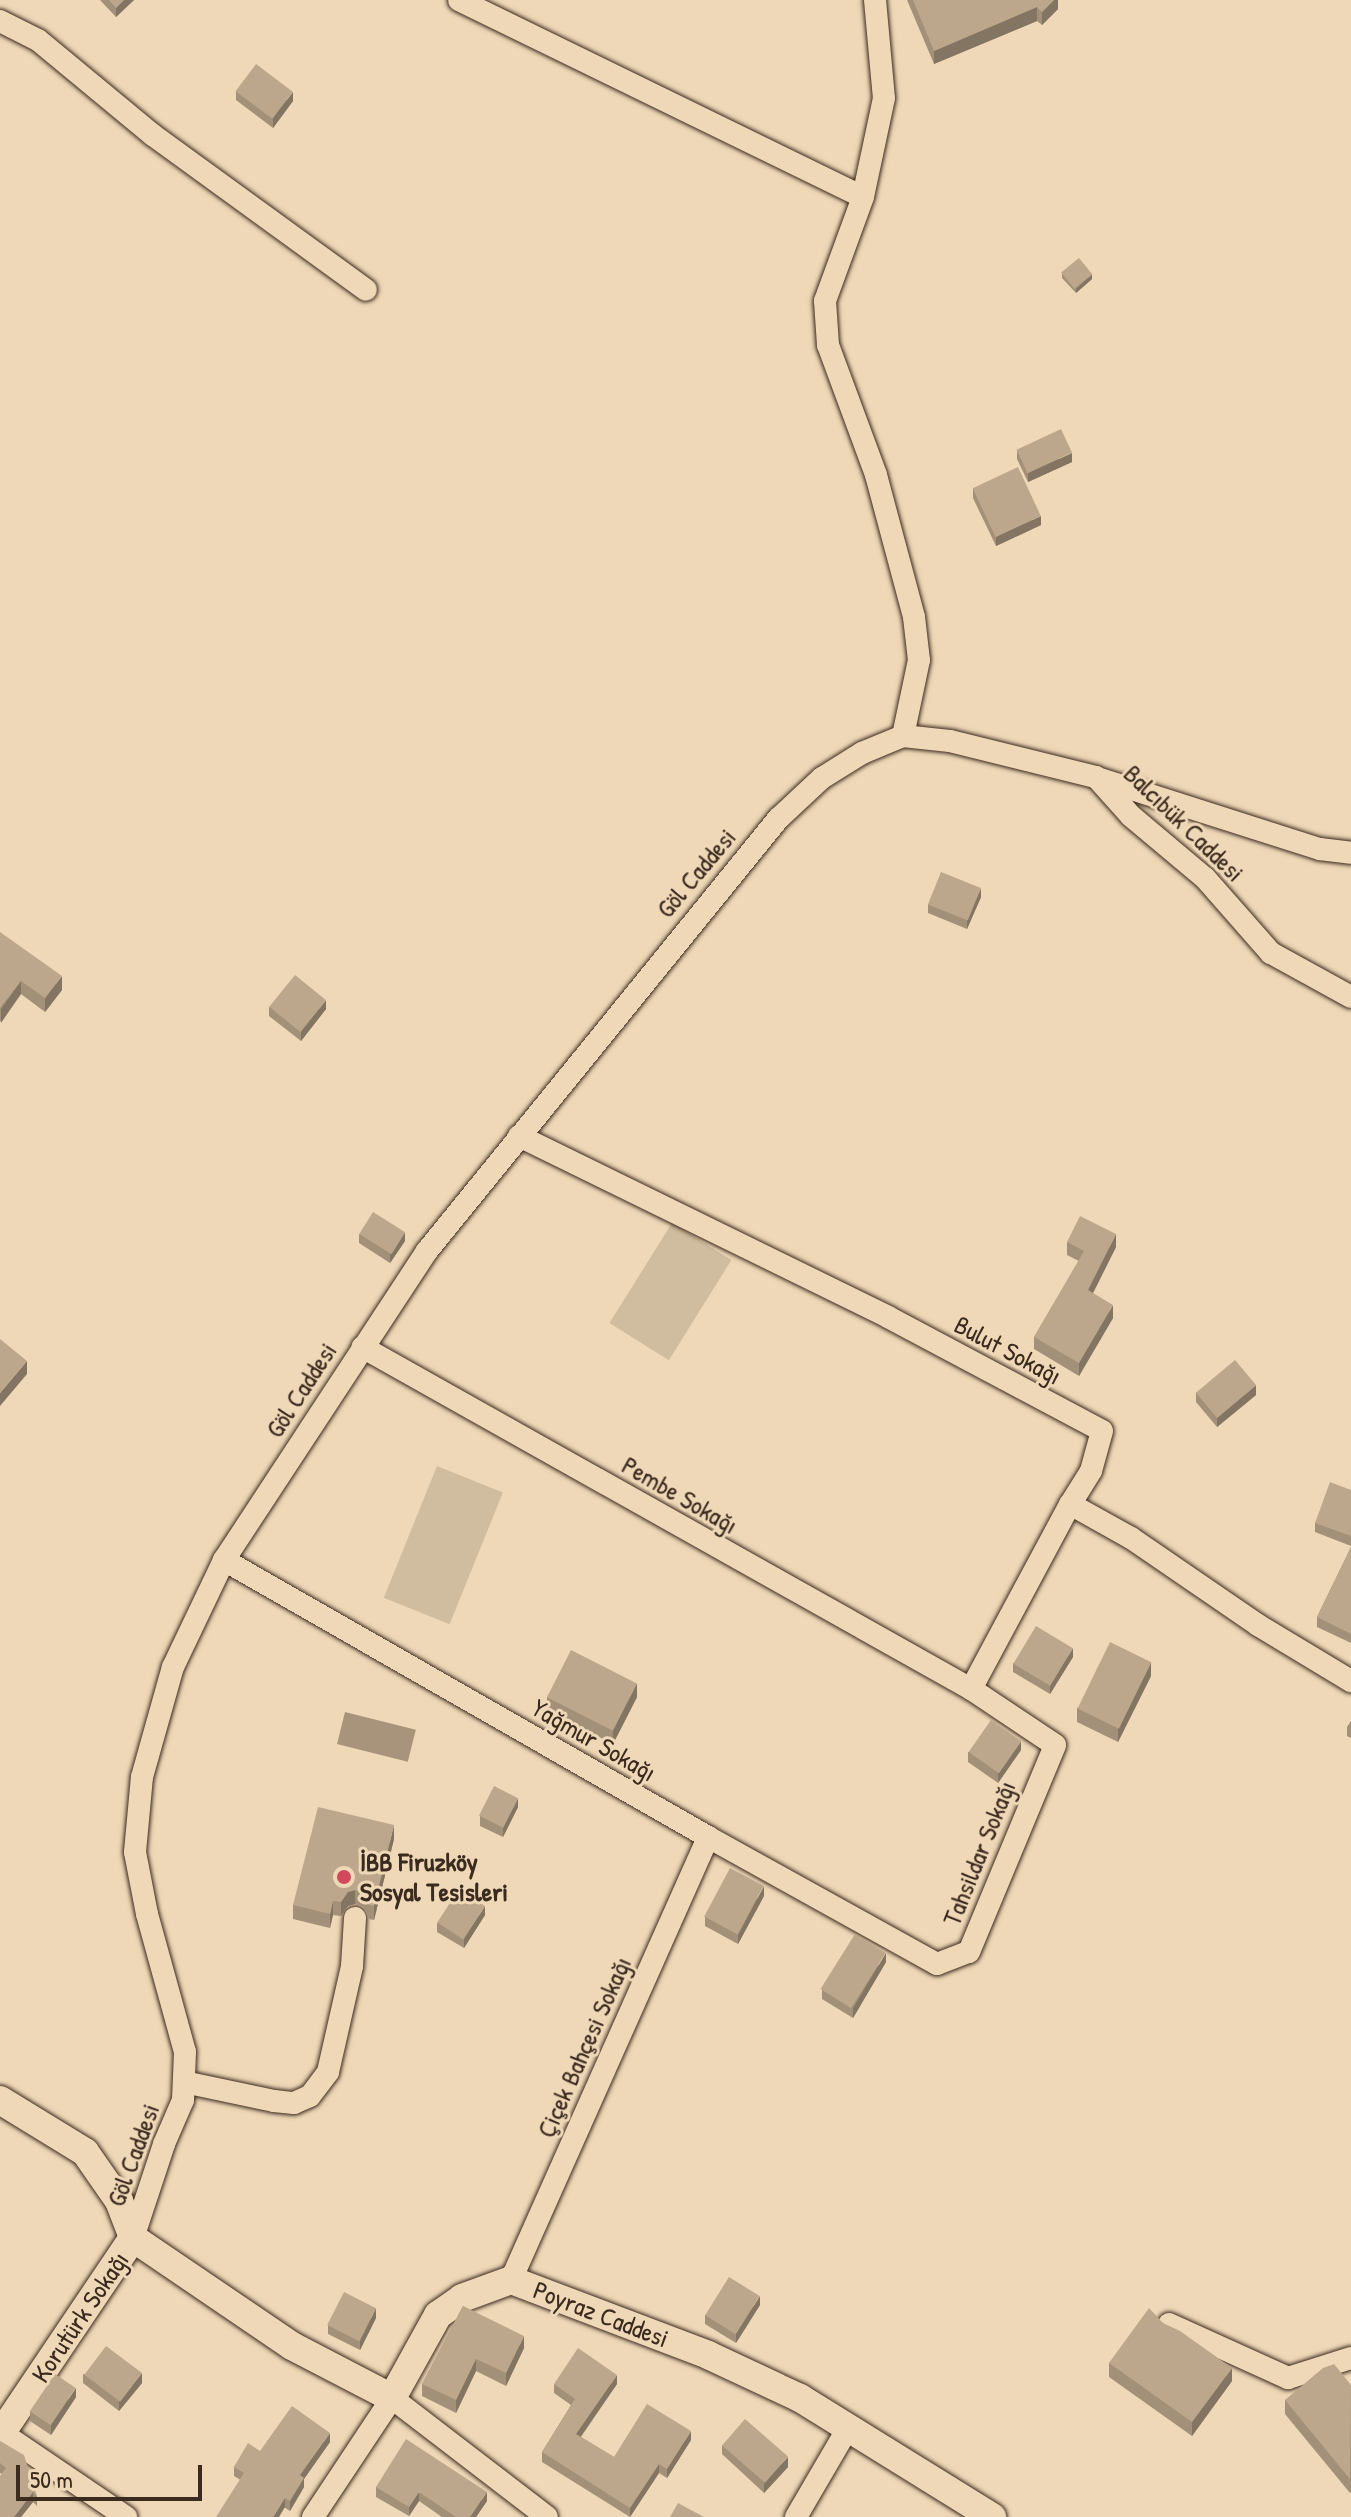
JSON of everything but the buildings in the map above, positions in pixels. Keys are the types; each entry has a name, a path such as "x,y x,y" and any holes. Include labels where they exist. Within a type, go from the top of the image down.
{"street":[{"path":"459,0 863,197"},
{"path":"875,0 884,98 863,197 825,301 828,345 876,475 914,617 919,660 903,736"},
{"path":"0,21 38,40 153,135 366,290"},
{"name":"Balcıbük Caddesi","path":"903,736 950,741 1096,777 1131,816 1205,878 1271,953 1351,997"},
{"name":"Göl Caddesi","path":"133,2238 164,2144 183,2100 185,2052 147,1914 135,1852 142,1777 173,1667 224,1560 427,1251 778,819 822,778 862,753 903,736"},
{"path":"1096,777 1306,844 1351,853"},
{"name":"Bulut Sokağı","path":"519,1136 888,1317 1102,1431 1091,1471 1070,1504"},
{"name":"Pembe Sokağı","path":"362,1347 971,1689 1055,1745"},
{"path":"971,1689 1070,1504 1131,1538 1258,1625 1351,1681"},
{"name":"Yağmur Sokağı","path":"224,1560 937,1964"},
{"name":"Tahsildar Sokağı","path":"937,1964 969,1952 1055,1745"},
{"name":"Çiçek Bahçesi Sokağı","path":"511,2280 708,1837"},
{"path":"184,2082 274,2101 294,2103 310,2096 328,2072 352,1966 355,1918"},
{"path":"0,2100 85,2152 119,2201 133,2238 292,2346 392,2398 547,2517"},
{"name":"Korutürk Sokağı","path":"1,2434 133,2238"},
{"name":"Poyraz Caddesi","path":"392,2398 438,2315 462,2298 511,2280 708,2355 800,2398 992,2517"},
{"path":"1169,2324 1288,2378 1351,2358"},
{"path":"313,2517 392,2398"},
{"path":"796,2517 848,2428"},
{"path":"1,2434 126,2517"}],"shaded area":[{"path":"672,1223 731,1260 669,1360 609,1323"},
{"path":"437,1466 503,1493 450,1624 384,1598"},
{"path":"345,1712 416,1730 408,1762 337,1744"}],"place":[{"name":"İBB Firuzköy Sosyal Tesisleri","path":"344,1877"}]}
